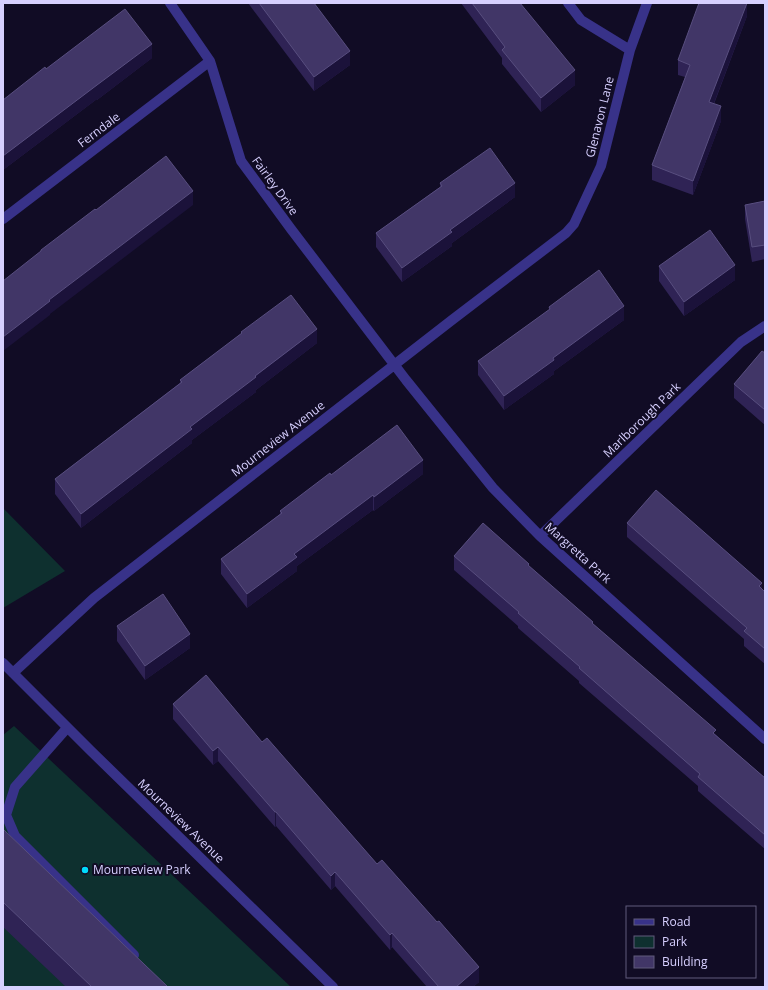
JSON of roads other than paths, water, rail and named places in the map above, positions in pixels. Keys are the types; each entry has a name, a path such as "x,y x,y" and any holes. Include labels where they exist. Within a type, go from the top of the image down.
{"street":[{"name":"Fairley Drive","path":"170,3 210,61 241,161 290,229 394,365"},
{"path":"568,3 581,20 630,50"},
{"name":"Glenavon Lane","path":"566,232 574,224 601,166 630,50 647,3"},
{"name":"Ferndale","path":"3,219 210,61"},
{"name":"Mourneview Avenue","path":"13,672 94,598 566,232"},
{"name":"Marlborough Park","path":"540,536 742,342 765,326"},
{"name":"Margretta Park","path":"394,365 493,488 540,536 765,739"},
{"name":"Mourneview Avenue","path":"3,663 67,728 333,987"},
{"path":"67,728 14,787 6,816 15,836 140,961"}],"place":[{"name":"Mourneview Park","path":"85,870"}]}
